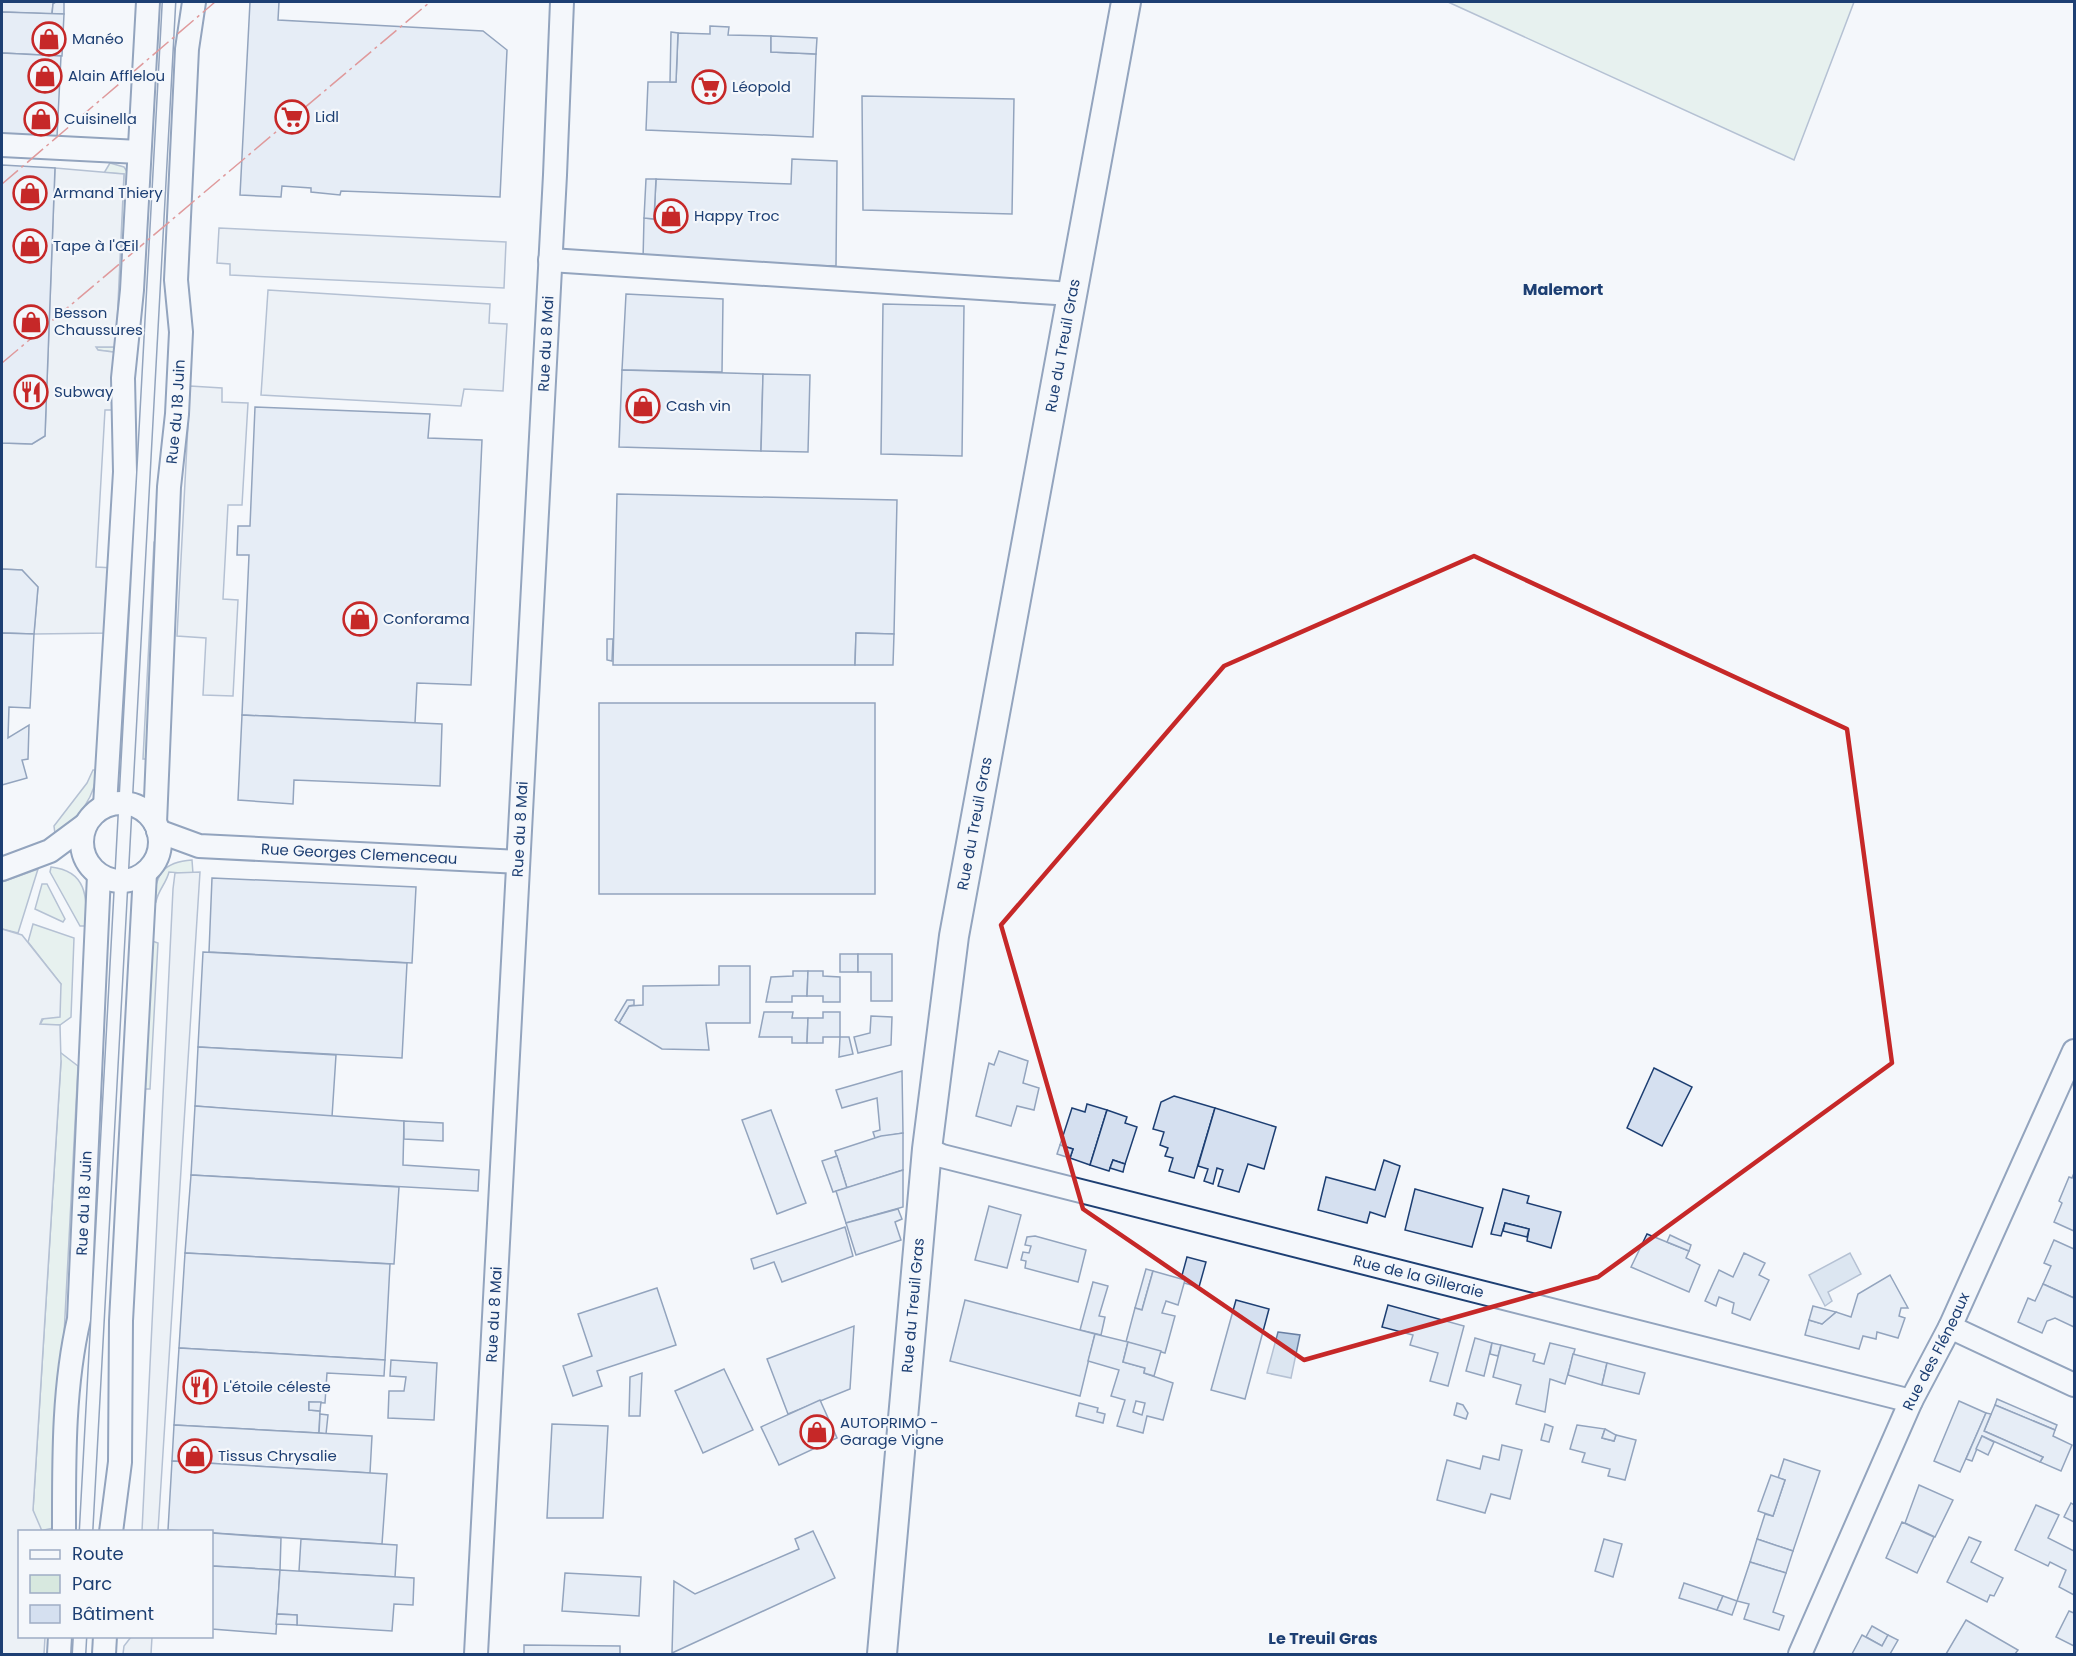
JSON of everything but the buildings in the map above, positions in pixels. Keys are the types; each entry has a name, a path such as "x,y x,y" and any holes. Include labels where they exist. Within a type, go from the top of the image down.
{"street":[{"path":"116,804 125,472 123,378 132,290 148,2"},
{"name":"Rue du 18 Juin","path":"111,1530 120,1462 121,1321 150,867 160,842 157,827 168,487 177,414 181,332 176,280 187,49 194,2"},
{"name":"Rue du 8 Mai","path":"476,1654 550,260 561,2"},
{"name":"Rue du Treuil Gras","path":"882,1654 927,1149 954,936 1126,2"},
{"path":"2,146 139,152"},
{"path":"550,260 1072,294"},
{"path":"2,869 50,851 85,825 97,811 116,804 147,813 157,827 199,846"},
{"name":"Rue du 18 Juin","path":"64,1530 70,1357 79,1319 93,869 82,847 85,825"},
{"path":"50,851 120,881 199,846"},
{"name":"Rue Georges Clemenceau","path":"199,846 518,861"},
{"name":"Rue des Fléneaux","path":"1800,1654 1911,1401 1950,1327 2074,1051"},
{"name":"Rue de la Gilleraie","path":"927,1149 954,1159 1911,1401"},
{"path":"1950,1327 2074,1385"},
{"path":"59,1654 60,1638"},
{"path":"104,1654 105,1638"}],"lane":[{"path":"86,1530 120,881 116,804 169,2"},
{"path":"79,1654 80,1638"}],"highlighted area":[{"path":"1474,556 1847,729 1892,1063 1598,1277 1304,1360 1083,1209 1001,925 1224,666"}],"green space":[{"path":"1448,2 1854,2 1794,160"},
{"path":"110,163 124,167 130,176 121,353 97,350 95,347 115,347 124,174 104,173"},
{"path":"129,540 133,540 123,757 117,758"},
{"path":"158,541 147,759 143,759 154,542"},
{"path":"93,770 97,770 96,780 89,799 78,815 55,834 54,826 87,783"},
{"path":"192,860 193,874 169,872 156,902 152,902 156,884 163,871 174,863"},
{"path":"51,867 63,869 78,880 85,896 86,926 80,926 50,872"},
{"path":"38,869 18,933 2,929 2,882"},
{"path":"42,884 47,884 65,919 63,922 35,909"},
{"path":"33,924 74,938 71,1017 60,1025 40,1025 61,984 28,942"},
{"path":"152,941 158,943 150,1089 143,1089"},
{"path":"41,1051 61,1053 78,1066 54,1528 34,1530 33,1510 61,1061"}],"shaded area":[{"path":"55,168 124,174 116,347 96,347 98,350 121,353 115,410 105,410 96,567 114,568 110,633 34,634 38,587 22,570 2,569 2,443 32,444 45,436"},
{"path":"219,228 506,242 504,288 230,275 230,264 217,263"},
{"path":"268,290 490,304 489,323 507,324 503,391 464,389 461,406 261,395"},
{"path":"190,386 222,388 222,402 248,403 242,505 228,505 223,599 238,600 233,696 203,695 206,638 177,636"},
{"path":"200,872 158,1530 142,1530 173,889 175,873"},
{"path":"2,929 22,935 61,984 60,1017 42,1019 40,1024 60,1025 61,1061 33,1510 42,1530 18,1530 18,1638 45,1638 44,1654 2,1654"},
{"path":"130,1638 152,1638 151,1654 123,1654 124,1646"}],"water":[{"path":"1850,1253 1861,1274 1828,1292 1832,1301 1825,1306 1809,1275"},
{"path":"1278,1332 1300,1335 1291,1378 1267,1373"}],"power":[{"path":"2,184 215,2"},
{"path":"2,363 430,2"}],"place":[{"name":"Manéo","path":"49,39"},
{"name":"Alain Afflelou","path":"45,76"},
{"name":"Léopold","path":"709,87"},
{"name":"Lidl","path":"292,117"},
{"name":"Cuisinella","path":"41,119"},
{"name":"Armand Thiery","path":"30,193"},
{"name":"Happy Troc","path":"671,216"},
{"name":"Tape à l'Œil","path":"30,246"},
{"name":"Besson Chaussures","path":"31,322"},
{"name":"Subway","path":"31,392"},
{"name":"Cash vin","path":"643,406"},
{"name":"Conforama","path":"360,619"},
{"name":"L'étoile céleste","path":"200,1387"},
{"name":"AUTOPRIMO - Garage Vigne","path":"817,1432"},
{"name":"Tissus Chrysalie","path":"195,1456"}],"district":[{"name":"Malemort","path":"1563,289"},
{"name":"Le Treuil Gras","path":"1323,1638"}]}
